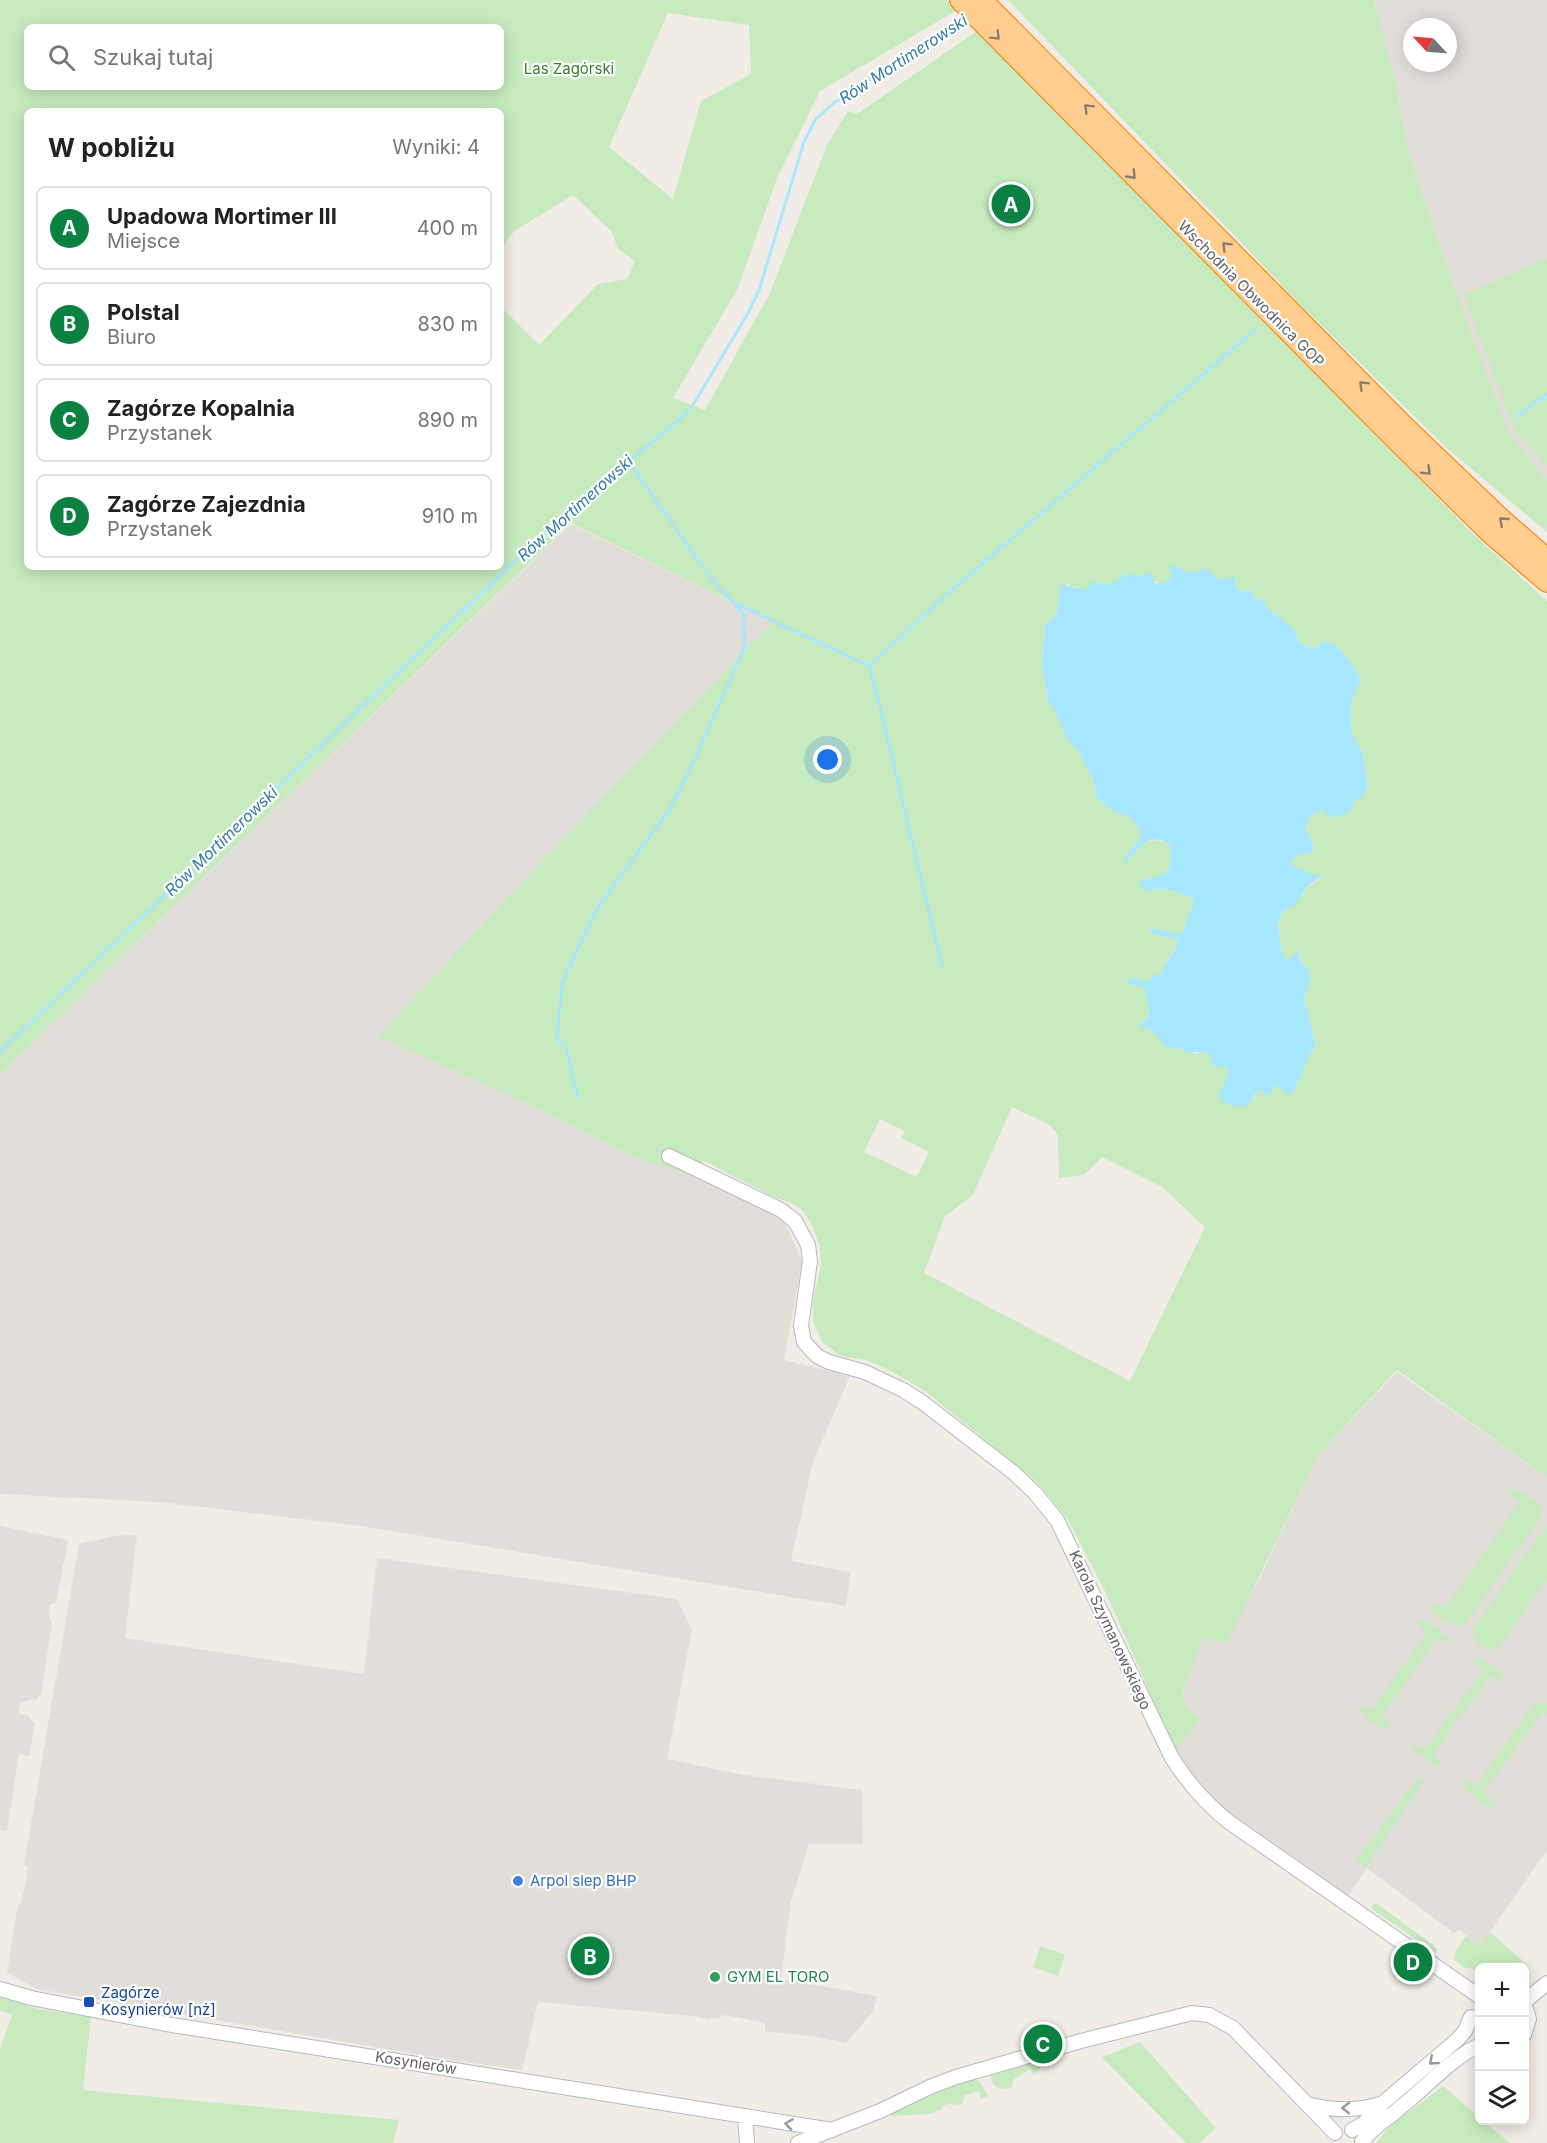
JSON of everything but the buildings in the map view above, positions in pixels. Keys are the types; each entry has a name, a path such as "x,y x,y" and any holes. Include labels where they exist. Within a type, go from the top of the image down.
{"highway":[{"name":"Wschodnia Obwodnica GOP","path":"960,0 1037,67 1404,427 1547,559"},
{"name":"Wschodnia Obwodnica GOP","path":"982,0 1037,67 1386,430 1489,532 1547,582"}],"street":[{"name":"Karola Szymanowskiego","path":"669,1156 781,1210 795,1221 808,1245 810,1261 801,1326 804,1342 817,1356 829,1362 866,1372 903,1390 1014,1473 1035,1493 1057,1520 1172,1758 1182,1774 1206,1802 1229,1822 1475,1995"},
{"path":"1529,1999 1547,1983"},
{"name":"Kosynierów","path":"0,1989 30,1998 166,2024 832,2130"},
{"path":"1352,2130 1363,2124 1458,2039 1465,2031 1475,2005"},
{"path":"798,2143 880,2111 956,2077 1143,2024 1192,2013 1209,2015 1233,2028 1307,2103 1333,2138 1345,2128 1358,2133 1362,2142 1380,2123 1399,2110 1462,2055 1475,2047"},
{"path":"1471,2017 1475,2033"},
{"path":"1307,2103 1325,2107 1356,2108 1385,2102"},
{"path":"745,2117 747,2143"}],"shaded area":[{"path":"1374,0 1547,0 1547,481 1509,433 1450,276 1409,155 1396,85"},
{"path":"571,524 773,622 583,818 379,1036 536,1108 637,1159 694,1176 748,1200 784,1221 802,1261 784,1360 850,1376 813,1462 791,1561 851,1572 846,1606 361,1526 159,1502 0,1494 0,1074"},
{"path":"1397,1372 1547,1477 1547,1850 1480,1946 1459,1930 1454,1933 1367,1868 1347,1898 1307,1866 1214,1802 1175,1750 1200,1720 1184,1704 1183,1690 1203,1637 1256,1586 1318,1455"},
{"path":"0,1526 68,1540 56,1603 50,1604 49,1616 52,1624 41,1694 36,1699 21,1702 19,1708 19,1714 28,1716 35,1724 29,1756 19,1754 7,1831 0,1830"},
{"path":"137,1535 125,1638 364,1674 377,1558 677,1599 692,1630 667,1759 744,1775 862,1790 863,1844 809,1844 791,1901 781,1979 877,1996 873,2011 846,2043 818,2037 765,2031 765,2023 725,2015 716,2019 710,2018 710,2020 693,2016 538,2002 522,2070 439,2058 36,1989 7,1972 18,1905 21,1904 26,1881 28,1868 24,1865 79,1544 114,1536"}],"green space":[{"name":"Las Zagórski","path":"0,0 947,0 957,10 820,91 777,178 738,288 673,398 705,410 770,293 827,145 848,111 857,114 977,31 1470,531 1547,601 1547,1477 1397,1370 1318,1455 1227,1643 1203,1638 1183,1690 1184,1704 1200,1720 1175,1750 1106,1593 1067,1518 1036,1481 925,1391 891,1371 866,1360 841,1356 823,1343 813,1322 813,1302 821,1265 820,1247 812,1224 802,1210 703,1160 694,1176 637,1159 536,1108 378,1036 583,818 773,622 571,523 0,1074","holes":["668,13 749,25 751,74 701,101 673,199 609,147","1129,573 1139,576 1145,574 1159,583 1166,582 1172,575 1197,573 1237,582 1236,589 1247,590 1257,601 1262,599 1266,607 1292,627 1301,644 1312,648 1325,641 1336,646 1346,656 1361,680 1353,701 1350,723 1354,738 1360,747 1368,787 1338,817 1329,817 1322,810 1309,817 1305,828 1308,835 1307,852 1288,863 1321,878 1306,889 1298,901 1286,909 1278,919 1281,949 1287,961 1298,952 1311,979 1304,998 1316,1046 1310,1054 1293,1093 1288,1094 1275,1085 1263,1093 1259,1090 1254,1099 1219,1095 1228,1074 1227,1067 1212,1064 1209,1054 1201,1052 1195,1054 1183,1049 1165,1047 1142,1021 1149,1017 1144,987 1131,977 1149,982 1162,974 1178,942 1176,939 1150,933 1150,929 1178,934 1183,932 1194,899 1184,893 1153,888 1140,880 1156,877 1166,872 1171,854 1170,845 1165,842 1150,841 1141,846 1133,855 1124,858 1140,838 1141,830 1132,819 1109,809 1096,796 1093,780 1079,751 1068,740 1054,709 1047,700 1042,665 1045,625 1057,614 1060,591 1067,584 1082,590 1116,583","1012,1107 1050,1125 1058,1135 1059,1178 1084,1175 1102,1157 1162,1187 1205,1227 1130,1381 924,1273 945,1216 973,1195","880,1119 905,1131 901,1138 929,1152 917,1177 864,1152"]},
{"path":"1008,0 1374,0 1396,85 1409,155 1450,276 1509,433 1547,481 1547,532 1449,450 1304,308"},
{"path":"1547,259 1547,466 1515,431 1464,294"},
{"path":"1513,1489 1532,1498 1541,1507 1540,1518 1468,1621 1460,1626 1448,1623 1432,1612 1430,1605 1436,1603 1445,1608 1520,1502 1507,1492"},
{"path":"1547,1525 1547,1579 1499,1648 1484,1649 1475,1640 1472,1630"},
{"path":"1421,1619 1436,1627 1450,1640 1449,1643 1437,1639 1381,1717 1391,1726 1390,1728 1380,1727 1367,1719 1358,1707 1361,1705 1371,1710 1427,1633 1418,1624"},
{"path":"1475,1657 1497,1669 1504,1681 1501,1682 1490,1676 1433,1755 1442,1763 1437,1767 1413,1750 1413,1745 1424,1750 1483,1671 1472,1660"},
{"path":"1538,1702 1547,1704 1547,1715 1542,1712 1484,1792 1496,1804 1493,1808 1489,1807 1468,1792 1463,1778 1476,1786 1532,1706"},
{"path":"1418,1778 1422,1778 1423,1782 1366,1868 1356,1860"},
{"path":"1376,1903 1432,1944 1437,1949 1436,1953 1372,1909 1372,1905"},
{"path":"1490,1932 1525,1963 1475,1963 1475,1970 1468,1967 1466,1969 1454,1960 1456,1950 1466,1936 1480,1946"},
{"path":"1041,1946 1065,1955 1058,1976 1033,1967"},
{"path":"0,1997 38,2009 91,2017 83,2090 399,2120 393,2143 0,2143 0,2049 12,2015 0,2010"},
{"path":"1140,2042 1216,2128 1199,2143 1186,2143 1102,2057"},
{"path":"1040,2059 1043,2065 1033,2076 1031,2068 1013,2080 1012,2087 1004,2089 996,2087 992,2081 992,2073"},
{"path":"975,2079 980,2082 988,2096 980,2099 980,2091 965,2095 962,2104 944,2105 942,2109 930,2114 892,2116 889,2113 935,2089"},
{"path":"1443,2086 1475,2114 1475,2125 1488,2125 1510,2143 1376,2143 1389,2127"}],"water":[{"path":"1175,565 1190,572 1206,568 1219,578 1235,577 1237,589 1250,590 1257,601 1264,599 1266,607 1292,627 1301,644 1312,648 1325,641 1336,646 1346,656 1361,680 1353,701 1350,723 1354,738 1360,747 1368,787 1345,814 1329,817 1322,810 1309,817 1305,828 1313,844 1313,852 1299,855 1289,863 1321,877 1304,891 1295,905 1286,909 1278,920 1281,949 1287,961 1298,951 1301,961 1308,969 1311,979 1304,998 1316,1046 1310,1054 1293,1093 1288,1094 1275,1085 1271,1094 1267,1095 1259,1090 1247,1106 1225,1104 1219,1095 1228,1074 1227,1067 1215,1067 1209,1054 1189,1053 1183,1049 1165,1047 1153,1031 1140,1027 1142,1021 1149,1017 1148,1005 1144,987 1128,984 1130,977 1149,982 1153,975 1161,974 1178,943 1176,939 1150,933 1150,928 1178,934 1183,932 1194,899 1171,891 1142,889 1140,880 1156,877 1166,872 1170,862 1170,845 1156,839 1151,840 1125,861 1124,858 1140,838 1141,830 1132,819 1109,809 1096,796 1093,780 1079,751 1068,740 1054,709 1047,700 1042,658 1045,625 1057,614 1061,585 1085,590 1093,581 1108,585 1129,573 1139,576 1149,573 1153,575 1154,583 1163,583 1171,578 1169,569"}],"waterway":[{"name":"Rów Mortimerowski","path":"0,1052 557,521 681,418 693,405 748,313 759,290 804,142 815,120 835,102 967,17"},
{"path":"869,666 939,601 1255,330"},
{"path":"1516,417 1547,394"},
{"path":"627,460 713,581 733,602 869,666 942,966"},
{"path":"578,1097 566,1048 557,1039 562,983 596,910 670,809 695,759 745,646 744,615 735,604"}],"place":[{"name":"Upadowa Mortimer III","path":"1011,204"},
{"name":"Arpol slep BHP","path":"518,1881"},
{"name":"Polstal","path":"590,1956"},
{"name":"Zagórze Zajezdnia","path":"1413,1962"},
{"name":"GYM EL TORO","path":"715,1977"},
{"name":"Zagórze Kosynierów [nż]","path":"89,2002"},
{"name":"Zagórze Kopalnia","path":"1043,2044"}]}
